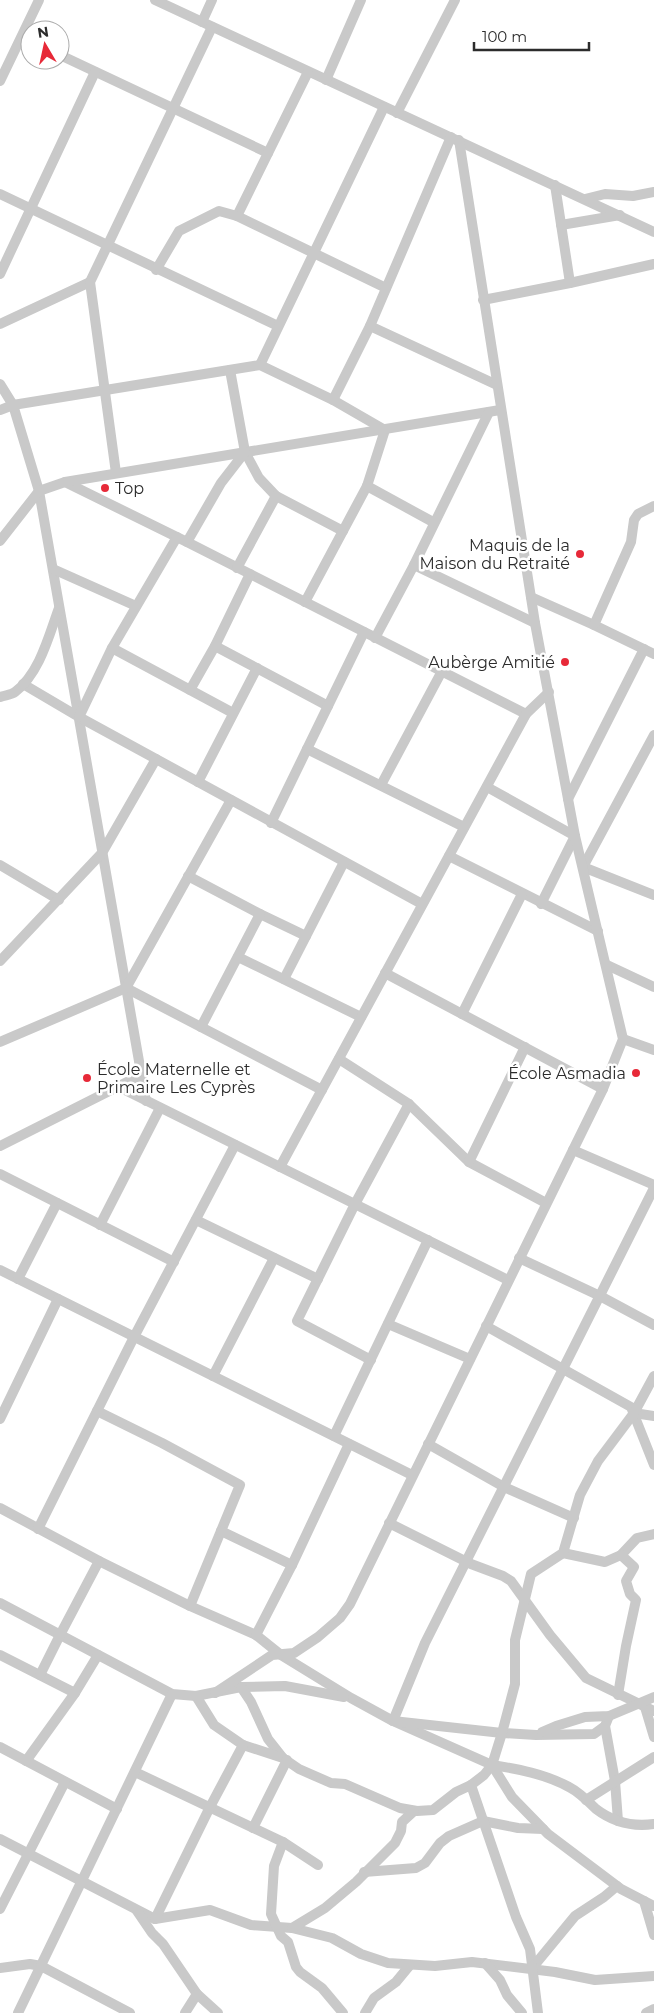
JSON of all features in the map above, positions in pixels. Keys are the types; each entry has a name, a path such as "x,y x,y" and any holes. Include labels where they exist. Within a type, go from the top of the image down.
{"street":[{"path":"32,20 39,0"},
{"path":"202,22 212,0"},
{"path":"326,80 361,0"},
{"path":"397,113 455,0"},
{"path":"159,1 654,232"},
{"path":"116,473 90,282 212,26"},
{"path":"0,81 20,49"},
{"path":"70,60 268,153"},
{"path":"0,274 95,72"},
{"path":"237,216 308,72"},
{"path":"260,365 384,106"},
{"path":"333,400 370,326 455,138"},
{"path":"215,1693 272,1655 294,1653 318,1637 340,1618 350,1604 388,1523 603,1089 623,1038 575,836 530,597 497,385 455,138"},
{"path":"555,185 570,283"},
{"path":"585,199 605,194 634,196 654,192"},
{"path":"0,194 156,270 278,326"},
{"path":"156,270 179,231 219,211 237,216 386,288"},
{"path":"561,225 620,215"},
{"path":"483,300 654,264"},
{"path":"0,324 90,282"},
{"path":"370,326 497,385"},
{"path":"0,410 13,405 260,365 333,400 385,430"},
{"path":"230,370 245,452 259,478 276,496 343,531"},
{"path":"0,384 13,405 39,491 146,1101"},
{"path":"0,541 39,491 65,482 500,410"},
{"path":"375,638 489,412"},
{"path":"305,602 367,486 385,430"},
{"path":"187,542 221,484 245,452"},
{"path":"65,482 526,714"},
{"path":"367,486 433,522"},
{"path":"237,568 276,496"},
{"path":"594,625 631,542 634,520 638,514 654,506"},
{"path":"79,717 112,648 177,537"},
{"path":"414,564 535,623"},
{"path":"52,568 136,606"},
{"path":"190,690 215,646 250,574"},
{"path":"530,597 654,654"},
{"path":"0,697 14,693 23,684 45,652 59,607"},
{"path":"271,823 364,632"},
{"path":"215,646 328,706"},
{"path":"112,648 233,713"},
{"path":"568,799 644,649"},
{"path":"198,782 257,668"},
{"path":"380,785 442,671"},
{"path":"23,684 271,823 422,904"},
{"path":"280,1167 526,714 549,692"},
{"path":"583,867 654,735"},
{"path":"307,749 464,827"},
{"path":"0,961 102,853 156,759"},
{"path":"486,787 575,836"},
{"path":"0,1042 126,988 231,800"},
{"path":"542,904 575,836"},
{"path":"449,856 598,932"},
{"path":"284,979 344,862"},
{"path":"0,865 58,900"},
{"path":"583,867 654,895"},
{"path":"188,876 306,936"},
{"path":"462,1014 522,894"},
{"path":"201,1027 260,914"},
{"path":"238,957 361,1018"},
{"path":"607,965 654,987"},
{"path":"385,973 603,1089"},
{"path":"126,988 322,1090"},
{"path":"623,1038 654,1050"},
{"path":"469,1162 525,1047"},
{"path":"339,1058 409,1104 469,1162 546,1203"},
{"path":"0,1146 141,1076"},
{"path":"119,1087 508,1280"},
{"path":"371,1360 297,1321 355,1204 409,1104"},
{"path":"100,1225 160,1108"},
{"path":"38,1529 134,1337 235,1145"},
{"path":"393,1721 425,1643 654,1187 573,1150"},
{"path":"0,1174 174,1262"},
{"path":"18,1279 57,1204"},
{"path":"196,1220 318,1279"},
{"path":"334,1436 428,1240"},
{"path":"213,1376 274,1258"},
{"path":"520,1258 654,1324"},
{"path":"0,1270 412,1475"},
{"path":"0,1419 58,1299"},
{"path":"388,1324 470,1359"},
{"path":"486,1326 631,1407 654,1465"},
{"path":"242,1688 251,1702 268,1739 285,1759 299,1769 331,1783 345,1784 400,1808 414,1810 433,1810 456,1792 471,1785 484,1775 492,1765 502,1733 515,1684 516,1640 531,1574 564,1553 580,1495 598,1461 634,1412 654,1376"},
{"path":"97,1411 240,1485 190,1606"},
{"path":"634,1412 654,1416"},
{"path":"256,1635 292,1565 349,1444"},
{"path":"428,1444 504,1487 574,1518"},
{"path":"0,1508 190,1606 256,1635 281,1655 351,1698 393,1721 492,1765 536,1774 570,1787 598,1810 618,1821 643,1826 654,1824"},
{"path":"388,1523 512,1581 526,1598 550,1635 586,1678 646,1708 654,1737"},
{"path":"221,1531 292,1565"},
{"path":"564,1553 606,1562 621,1555 637,1538 654,1534"},
{"path":"618,1695 636,1600 630,1594 626,1581 634,1567 621,1555"},
{"path":"40,1675 100,1561"},
{"path":"0,1603 172,1694 196,1696 242,1688 285,1686 351,1698"},
{"path":"0,1654 75,1692"},
{"path":"26,1761 75,1692 98,1655"},
{"path":"18,2013 172,1694"},
{"path":"196,1696 214,1725 243,1746 285,1759"},
{"path":"536,1735 556,1726 585,1718 609,1716 646,1708 654,1697"},
{"path":"609,1716 605,1726 615,1781 618,1821"},
{"path":"393,1721 536,1735 594,1734 605,1726"},
{"path":"155,1919 210,1807 243,1746"},
{"path":"0,1748 117,1809"},
{"path":"586,1800 654,1757"},
{"path":"253,1828 285,1759"},
{"path":"492,1765 512,1797 543,1830 617,1886 654,1906"},
{"path":"134,1772 283,1842 318,1865"},
{"path":"0,1909 65,1782"},
{"path":"471,1785 516,1917 530,1949 538,2013"},
{"path":"292,1928 325,1908 356,1882 395,1843 401,1831 402,1822 414,1810"},
{"path":"364,1872 416,1868 424,1863 440,1843 449,1836 483,1821 518,1828 543,1830"},
{"path":"0,1840 155,1919 210,1910 251,1925 292,1928 332,1938 342,1945 388,1963 436,1966 472,1962 485,1963 555,1972 595,1980 654,1976"},
{"path":"283,1842 274,1866 270,1914 281,1936 288,1942 296,1967 322,1988 343,2013"},
{"path":"533,1969 575,1916 617,1886"},
{"path":"644,1902 654,1934"},
{"path":"135,1909 152,1933 163,1944 197,1994 218,2013"},
{"path":"485,1963 500,1980 507,1995 522,2013"},
{"path":"0,1968 30,1964 41,1966 130,2013"},
{"path":"365,2013 374,1998 396,1982 410,1965"},
{"path":"185,2013 197,1994"},
{"path":"646,2013 654,2009"}],"place":[{"name":"Top","path":"105,488"},
{"name":"Maquis de la Maison du Retraité","path":"580,554"},
{"name":"Aubèrge Amitié","path":"565,662"},
{"name":"École Asmadia","path":"636,1073"},
{"name":"École Maternelle et Primaire Les Cyprès","path":"87,1078"}]}
